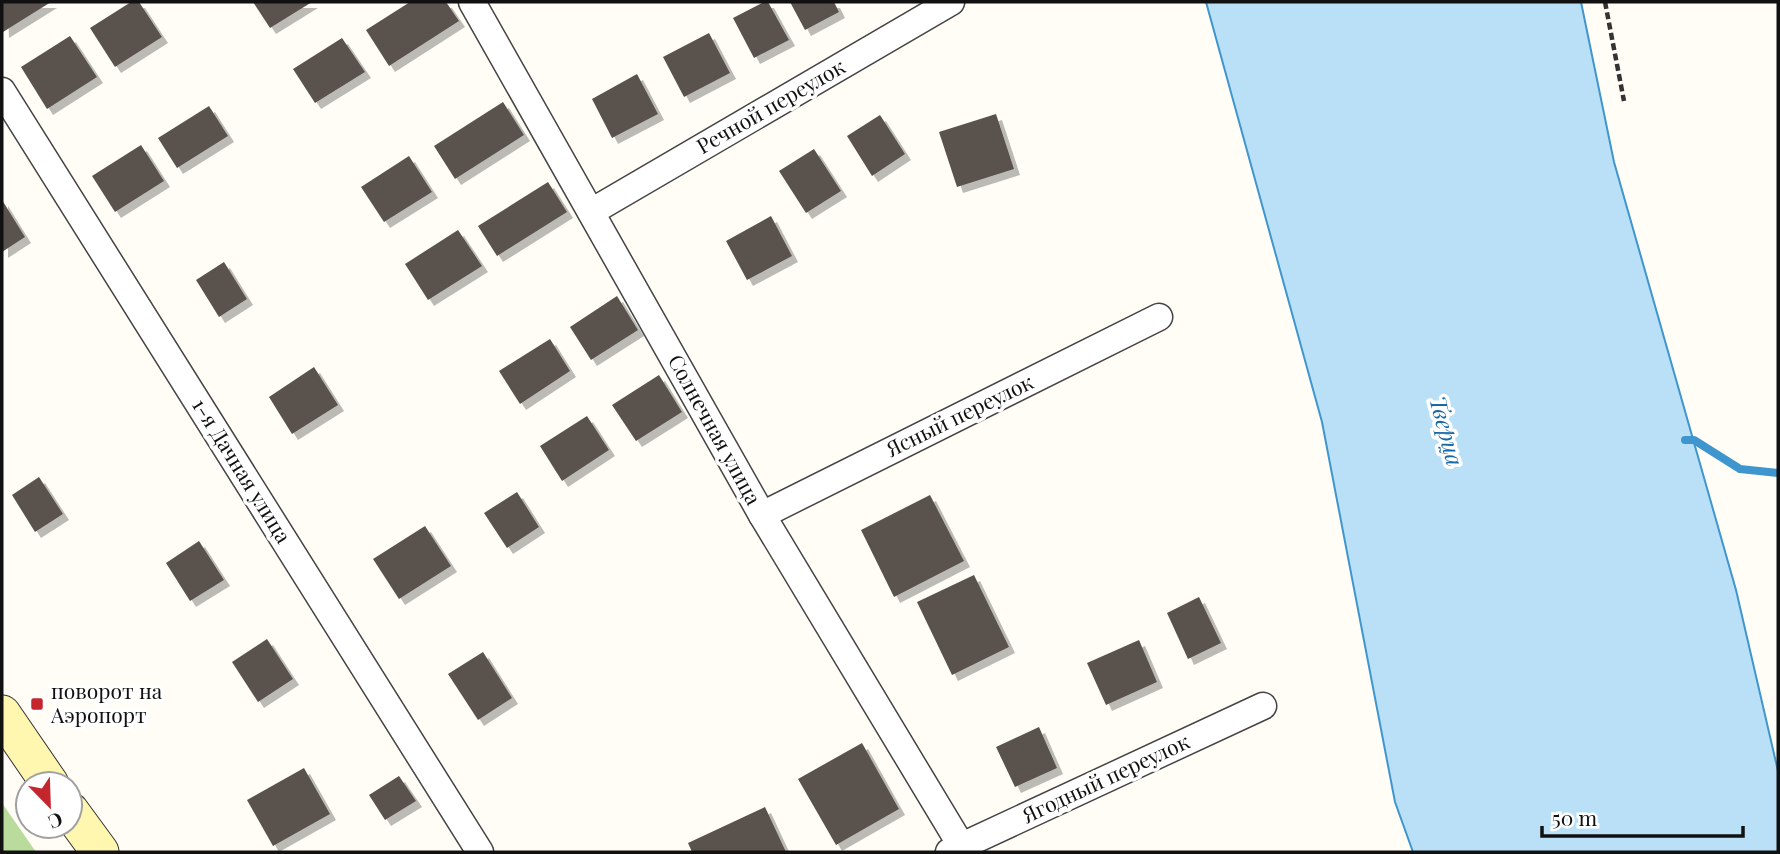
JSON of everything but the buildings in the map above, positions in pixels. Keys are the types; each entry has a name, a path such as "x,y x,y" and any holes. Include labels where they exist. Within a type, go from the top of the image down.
{"main road":[{"path":"2,714 40,770"},
{"path":"84,830 100,852"}],"street":[{"name":"Солнечная улица","path":"472,2 762,515 958,850"},
{"name":"Речной переулок","path":"591,212 951,2"},
{"name":"1-я Дачная улица","path":"2,91 480,852"},
{"name":"Ясный переулок","path":"762,515 1159,317"},
{"name":"Ягодный переулок","path":"958,850 1263,706"}],"path":[{"path":"1605,2 1624,101"}],"green space":[{"path":"2,803 14,820 14,840 28,840 36,852 2,852"}],"water":[{"name":"Тверца","path":"1206,2 1581,2 1614,162 1736,590 1778,771 1778,852 1413,852 1395,802 1322,422"}],"waterway":[{"path":"1685,440 1694,440 1740,469 1778,473"}],"place":[{"name":"поворот на Аэропорт","path":"37,704"}]}
